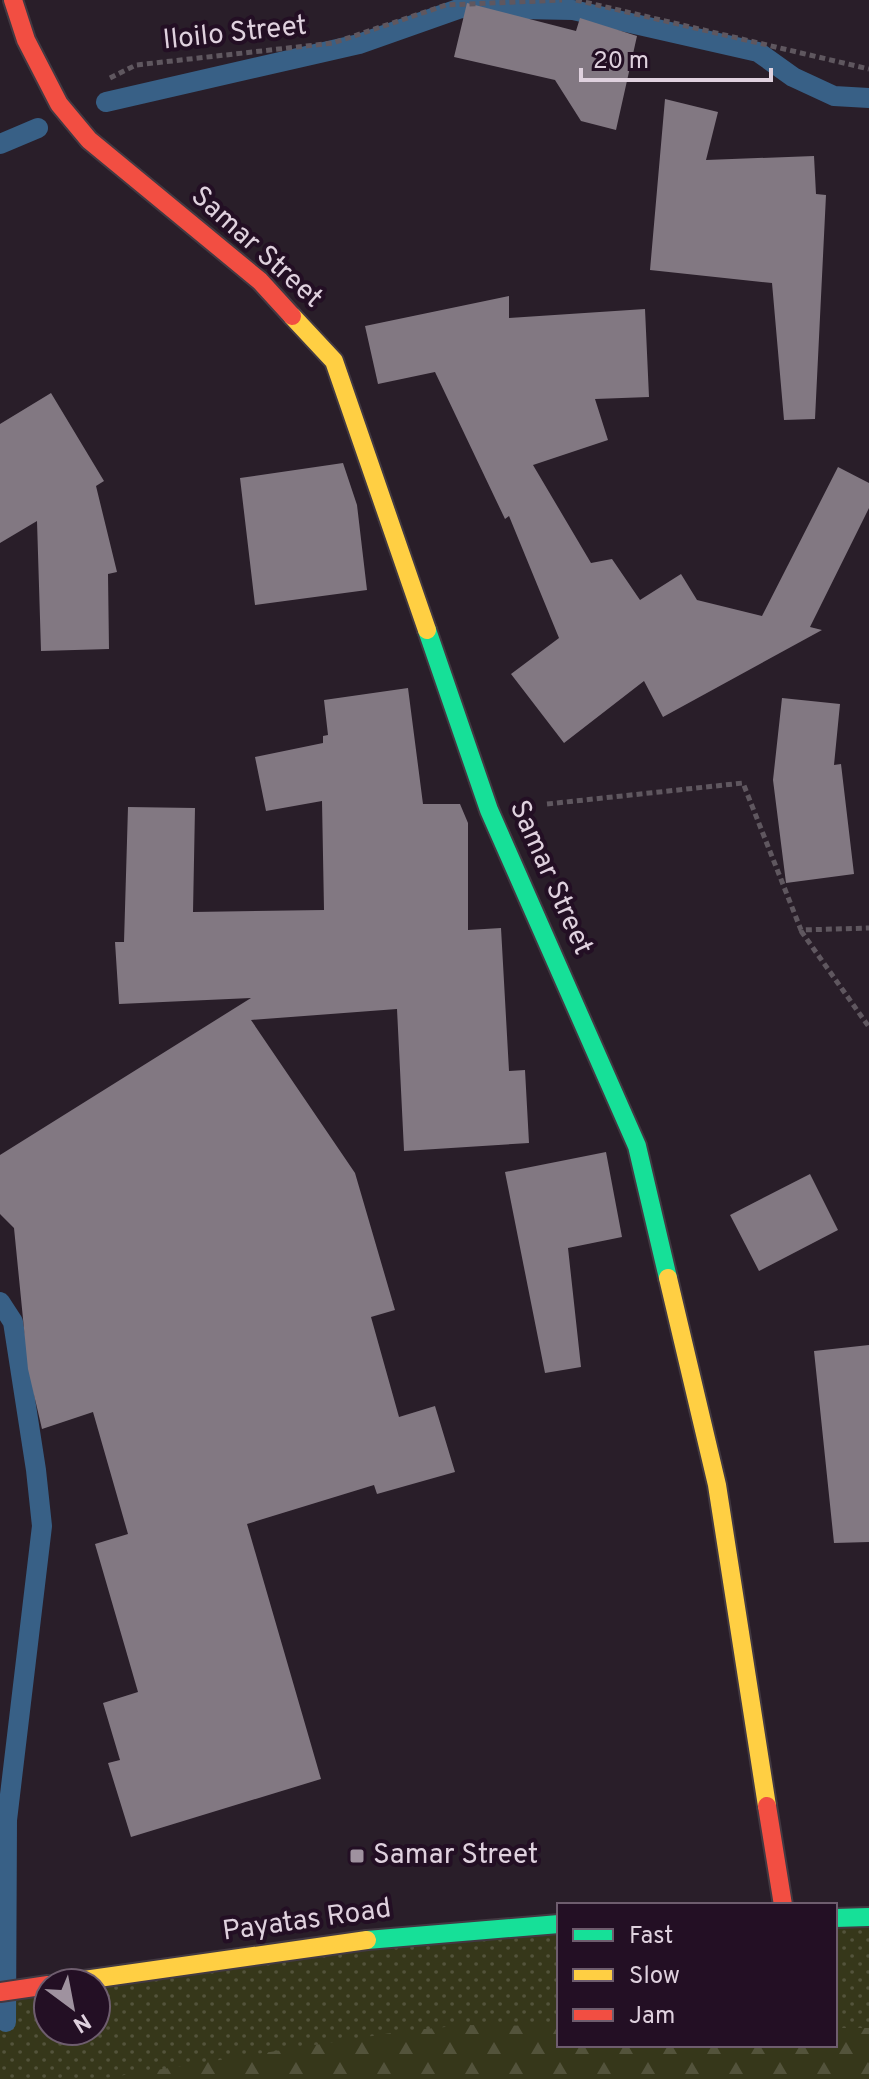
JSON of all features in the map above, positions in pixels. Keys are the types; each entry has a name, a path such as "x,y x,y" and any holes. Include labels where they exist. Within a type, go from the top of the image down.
{"street":[{"name":"Samar Street","path":"13,0 26,40 59,104 89,140 260,281 334,361 489,810 637,1146 717,1485 783,1903"},
{"path":"837,1918 869,1917"},
{"name":"Payatas Road","path":"112,1976 392,1936 557,1924"},
{"path":"0,1992 32,1987"}],"path":[{"name":"Iloilo Street","path":"59,104 136,65 333,43 446,5 562,0"},
{"path":"576,0 869,69"},
{"path":"489,810 743,783 801,930 869,1027"},
{"path":"801,930 869,928"}],"green space":[{"path":"869,1917 869,2079 0,2079 0,1996 32,1991 32,2047 112,2047 112,1981 557,1924 557,2047 837,2047 837,1918"},
{"path":"466,2025 557,2026 557,2047 837,2047 837,2028 869,2028 869,2079 99,2079 404,2031"}],"building":[{"path":"467,3 576,31 580,18 637,36 616,130 581,121 555,80 454,57"},
{"path":"665,99 718,112 706,160 814,156 816,194 826,195 815,419 784,420 772,283 650,270"},
{"path":"509,296 509,318 645,309 649,397 595,399 608,440 533,465 591,563 612,559 640,600 681,574 697,600 762,616 838,467 869,483 869,508 810,627 822,630 663,717 644,681 564,743 511,674 559,638 509,516 505,519 435,372 378,384 365,326"},
{"path":"51,393 104,481 96,486 117,572 108,574 109,649 41,651 37,521 0,543 0,424"},
{"path":"343,463 357,505 367,590 255,605 240,478"},
{"path":"408,688 423,804 460,804 468,823 468,930 501,928 509,1071 525,1070 529,1143 404,1151 397,1009 251,1020 355,1173 395,1310 371,1317 399,1417 435,1406 455,1472 377,1494 374,1485 247,1524 321,1779 131,1837 108,1763 120,1760 103,1703 138,1692 95,1544 128,1534 93,1412 42,1429 28,1369 14,1228 0,1214 0,1155 251,998 119,1004 115,942 124,942 128,807 195,808 193,912 324,910 322,801 266,811 255,757 323,743 323,736 328,735 324,700"},
{"path":"782,698 840,704 834,765 841,764 854,874 786,883 773,780"},
{"path":"606,1152 622,1237 568,1248 581,1367 545,1373 505,1172"},
{"path":"810,1174 838,1230 759,1271 730,1215"},
{"path":"869,1345 869,1542 834,1543 814,1351"}],"waterway":[{"path":"106,102 359,44 461,8 573,10 758,52 793,77 834,96 869,98"},
{"path":"0,144 38,128"},
{"path":"0,1302 13,1322 42,1526 7,1820 6,2022"}],"traffic: fast":[{"path":"427,630 489,810 637,1146 668,1278"},
{"path":"837,1918 869,1917"},
{"path":"367,1940 557,1924"}],"traffic: slow":[{"path":"292,316 334,361 427,630"},
{"path":"668,1278 717,1485 767,1806"},
{"path":"112,1976 367,1940"}],"traffic: jam":[{"path":"13,0 26,40 59,104 89,140 260,281 292,316"},
{"path":"767,1806 783,1903"},
{"path":"0,1992 32,1987"}],"place":[{"name":"Samar Street","path":"357,1856"}]}
